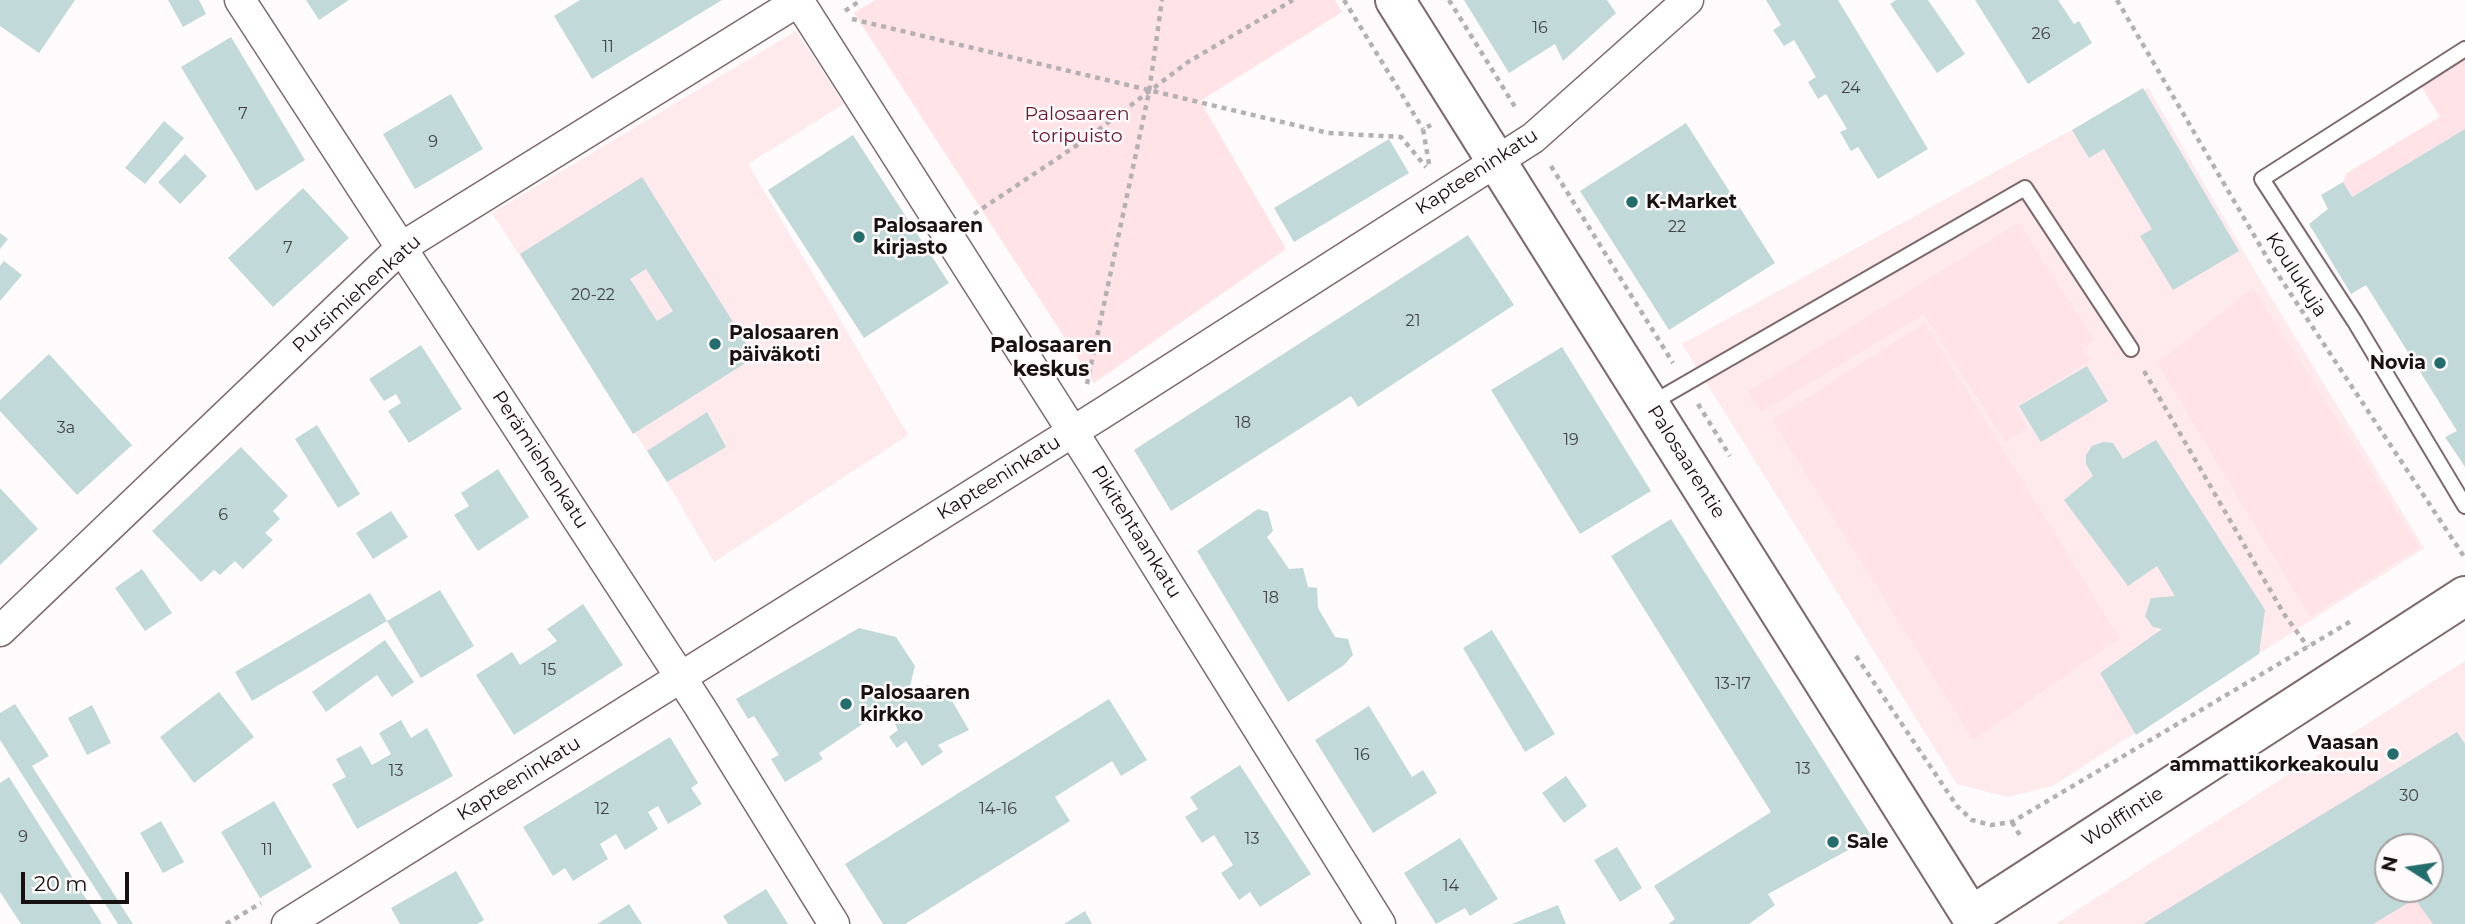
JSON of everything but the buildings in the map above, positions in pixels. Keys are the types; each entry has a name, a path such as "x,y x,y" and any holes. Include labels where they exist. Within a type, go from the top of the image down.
{"main road":[{"name":"Palosaarentie","path":"1395,0 1650,404 1968,921"},
{"name":"Wolffintie","path":"1968,921 2465,596"}],"street":[{"name":"Perämiehenkatu","path":"240,0 681,678 834,924"},
{"name":"Pursimiehenkatu","path":"0,631 402,247 799,0"},
{"name":"Pikitehtaankatu","path":"799,0 1380,924"},
{"name":"Kapteeninkatu","path":"288,924 1073,432 1533,138 1688,0"}],"lane":[{"path":"2465,49 2262,179 2355,322 2465,506"},
{"path":"1650,404 2025,188 2131,349"}],"path":[{"path":"1086,388 1149,92 1162,0"},
{"path":"947,232 1085,140 1188,62 1293,0"},
{"path":"1344,0 1423,130"},
{"path":"1449,0 1736,465"},
{"name":"Koulukuja","path":"2117,0 2269,261 2464,555"},
{"path":"852,19 1149,92 1200,100 1328,133 1401,137 1430,172"},
{"path":"2131,349 2284,614 2308,647"},
{"path":"2451,561 2464,555"},
{"path":"1851,648 1957,806 1972,820 1991,825 2012,822 2356,618"}],"shaded area":[{"name":"Palosaaren päiväkoti","path":"796,31 844,104 748,164 908,435 714,562 667,482 492,213"},
{"path":"2148,88 2256,273 2424,548 2052,786 2008,797 1957,784 1682,344"},
{"name":"Vaasan ammattikorkeakoulu","path":"2465,661 2465,924 2056,924"}],"green space":[{"name":"Palosaaren toripuisto","path":"875,0 1335,0 1342,12 1200,101 1286,249 1094,383 854,13"},
{"path":"2465,39 2465,129 2352,197 2343,183 2347,173 2440,117 2420,85 2451,49"},
{"path":"2018,223 2094,339 2082,351 2091,360 2015,407 2027,428 2005,442 1924,314 1761,412 1747,392"},
{"path":"2253,288 2419,547 2310,617 2157,363"},
{"path":"1925,323 2119,638 1973,740 1772,420"},
{"path":"2408,903 2418,903 2433,924 2373,924"}],"place":[{"name":"K-Market","path":"1632,202"},
{"name":"Palosaaren kirjasto","path":"859,237"},
{"name":"Palosaaren päiväkoti","path":"715,344"},
{"name":"Novia","path":"2440,363"},
{"name":"Palosaaren kirkko","path":"846,704"},
{"name":"Vaasan ammattikorkeakoulu","path":"2393,754"},
{"name":"Sale","path":"1833,842"}],"district":[{"name":"Palosaaren keskus","path":"1051,358"}]}
